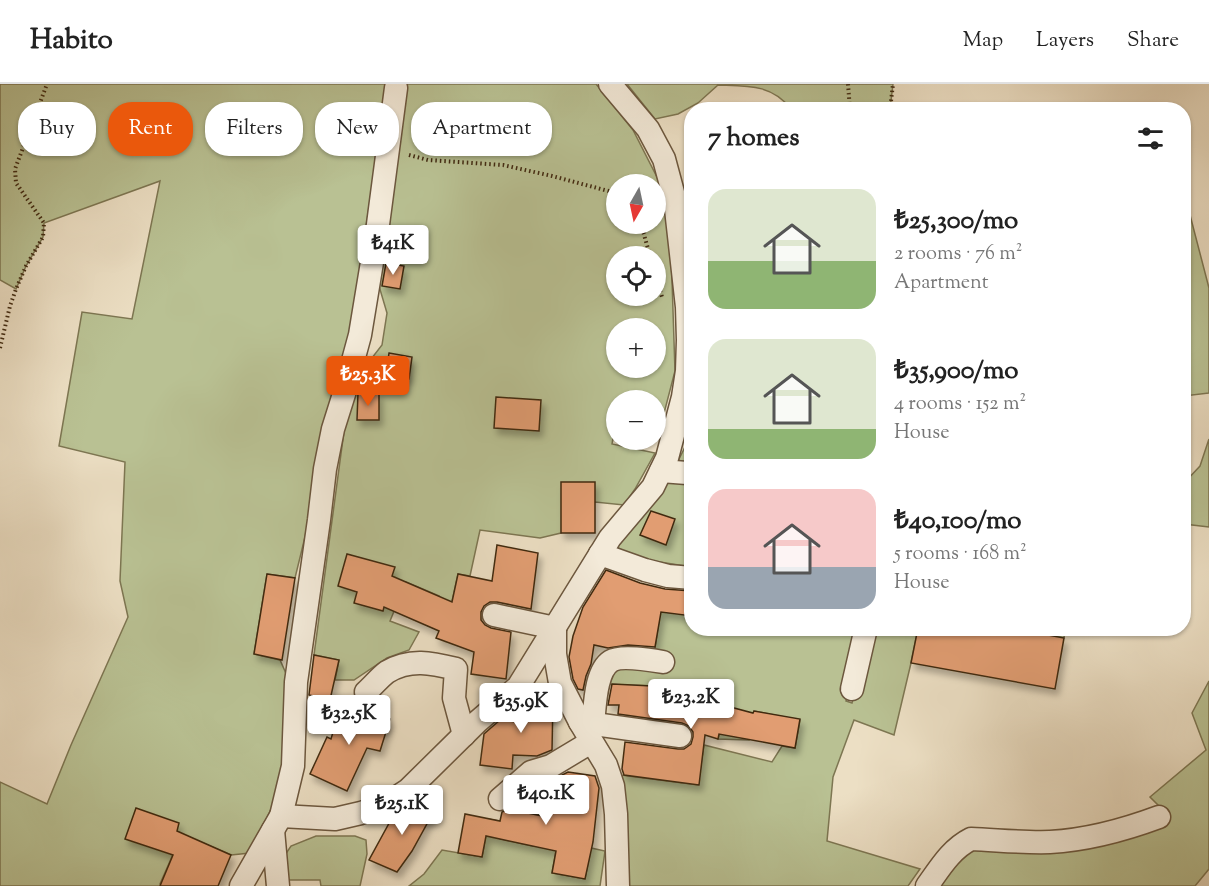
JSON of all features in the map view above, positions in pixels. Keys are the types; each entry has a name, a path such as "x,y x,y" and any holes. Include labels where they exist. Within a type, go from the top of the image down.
{"street":[{"path":"610,84 648,129 664,159 675,200 684,281"},
{"path":"394,102 396,88"},
{"path":"241,886 277,823 293,766 296,682 325,469 333,429 360,335 387,156"},
{"path":"277,823 335,819 385,805 408,790 464,735 518,687 610,538 653,487 667,458 684,390"},
{"path":"661,471 684,473"},
{"path":"600,554 645,570 684,577"},
{"path":"494,615 555,628"},
{"path":"555,628 555,654 560,683 588,730 606,765 613,786 618,886"},
{"path":"852,688 864,636"},
{"path":"500,799 531,772 552,766 588,730 601,674 611,661 619,659 663,662"},
{"path":"366,692 387,672 409,663 432,663 456,669 454,698 464,735"},
{"path":"588,730 680,736"},
{"path":"927,886 948,857 960,845 971,839 1051,842 1133,827 1159,817"},
{"path":"277,823 278,886"}],"path":[{"path":"0,348 16,289 43,237 44,223 16,183 15,169 47,84"},
{"path":"848,84 849,102"},
{"path":"892,102 893,84"},
{"path":"399,152 428,160 503,165 606,191"}],"green space":[{"path":"0,84 387,84 384,102 315,102 315,156 376,156 351,330 295,578 267,574 254,654 280,660 288,678 284,757 273,805 250,853 231,855 182,834 160,884 164,886 0,886 0,782 47,804 128,617 120,581 125,462 59,446 82,312 132,319 160,181 44,223 43,237 16,289 0,280"},
{"path":"397,84 596,84 633,130 655,174 606,174 606,234 666,234 666,215 671,250 675,371 666,406 666,390 606,390 606,450 641,450 655,453 624,505 595,502 561,533 540,538 480,530 470,576 458,574 451,606 427,626 439,596 406,582 390,621 419,632 409,650 387,658 354,680 335,680 339,660 314,655 347,409 361,372 382,345 387,313 379,286 391,156 399,156 399,102 395,102"},
{"path":"627,84 893,84 891,102 785,102 776,95 758,88 718,85 699,102 684,102 684,111 678,114 655,119"},
{"path":"1191,219 1209,288 1209,393 1191,395"},
{"path":"1209,439 1209,527 1191,525 1191,476 1200,466"},
{"path":"684,449 684,566 635,558 615,546 665,487"},
{"path":"599,605 642,614 644,609 671,613 671,610 684,609 684,636 860,636 846,701 852,703 870,636 917,636 894,735 854,720 833,777 827,841 920,869 908,886 627,886 621,775 698,785 704,745 772,762 782,746 795,748 800,720 754,711 749,740 718,739 726,706 689,696 692,686 673,680 661,723 650,722 652,686 603,684 609,672 623,665 668,666 668,657 654,655 659,621 617,615 612,648 594,644"},
{"path":"1209,681 1209,869 1195,886 936,886 965,848 1169,816 1150,797 1206,750 1192,713"},
{"path":"554,770 548,809 559,835 552,873 585,879 591,848 605,851 600,886 409,886 424,874 442,850 482,857 489,819 500,821 497,838 533,846 540,815 503,807 537,776"},
{"path":"316,836 355,836 366,840 367,854 360,886 321,886 320,880 288,880 283,858 291,846"}],"building":[{"path":"386,263 404,266 400,289 382,286"},
{"path":"389,353 412,357 409,379 386,375"},
{"path":"358,393 379,394 379,420 357,420"},
{"path":"496,397 541,400 539,431 494,428"},
{"path":"561,482 595,482 595,533 561,533"},
{"path":"651,511 675,519 666,545 640,535"},
{"path":"497,545 538,553 531,609 490,602 481,612 481,620 485,625 511,632 506,679 471,674 474,652 436,638 439,631 384,607 383,611 354,603 357,592 338,586 347,554 395,567 392,576 452,602 458,574 492,581"},
{"path":"606,570 640,583 684,590 684,615 661,612 655,647 628,645 608,648 594,645 583,690 578,689 573,679 569,657 573,636 583,607"},
{"path":"267,574 295,578 282,660 254,654"},
{"path":"916,636 1053,636 1064,638 1055,689 911,663"},
{"path":"314,655 339,660 330,700 309,695"},
{"path":"612,684 692,688 689,696 753,713 754,711 800,719 795,748 719,734 718,739 705,735 699,785 624,775 622,769 625,742 684,749 691,744 693,732 689,726 682,723 618,714 619,705 608,705"},
{"path":"533,689 548,689 553,700 552,750 537,756 513,755 512,769 480,765 484,734 500,720 526,723 527,697"},
{"path":"341,705 390,719 380,751 367,748 347,791 310,774 327,737 331,739"},
{"path":"568,772 595,776 599,788 593,842 585,879 552,873 556,851 486,836 482,857 458,853 465,814 500,821 502,812 509,809 547,817 552,780"},
{"path":"416,801 434,811 412,851 397,872 369,860 393,816"},
{"path":"136,808 179,823 177,831 231,855 218,886 160,886 173,855 125,839"}]}
